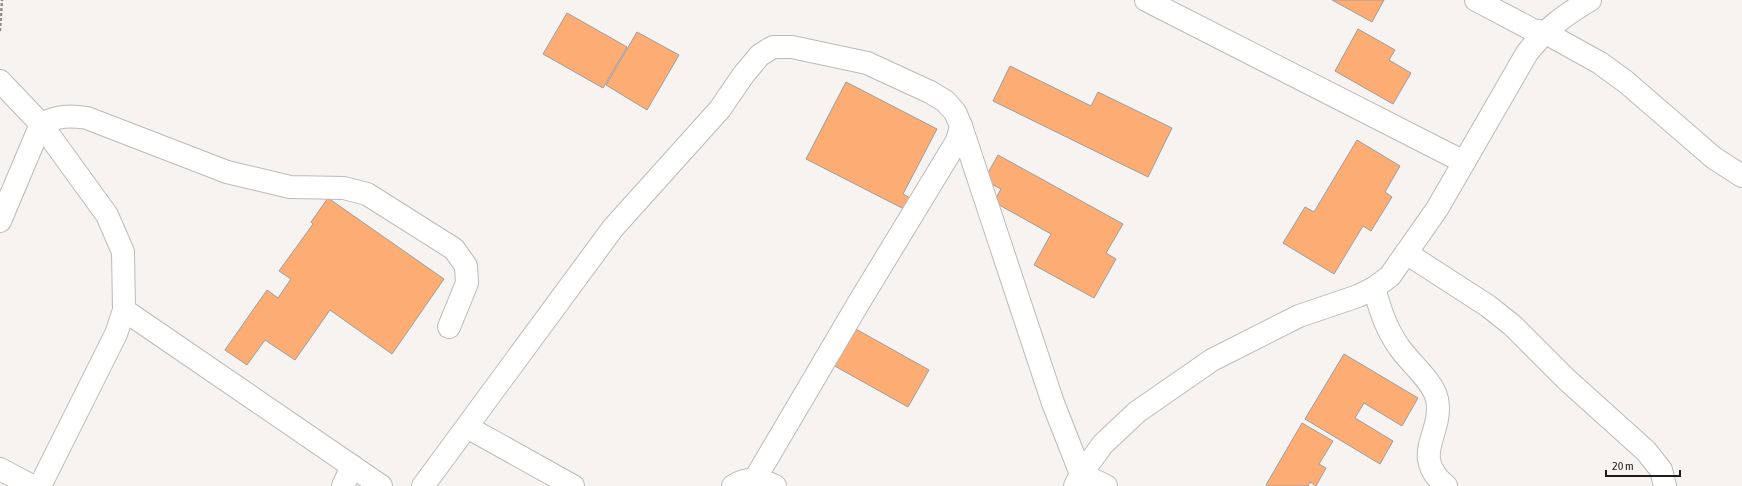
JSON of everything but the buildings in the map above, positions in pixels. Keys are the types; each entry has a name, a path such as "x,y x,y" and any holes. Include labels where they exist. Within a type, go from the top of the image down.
{"street":[{"path":"1146,0 1464,162"},
{"path":"1476,0 1532,30 1544,32 1600,63 1626,82 1714,158 1742,176"},
{"path":"1078,480 1102,444 1137,412 1212,360 1299,316 1358,296 1374,288 1390,276 1437,209 1527,53 1544,32 1565,14 1590,0"},
{"path":"423,486 613,228 720,109 744,74 760,55 773,47 792,47 867,63 930,92 945,101 955,112 961,126 1078,480"},
{"path":"0,81 41,124 107,215 123,252 124,310 116,334 40,486"},
{"path":"0,221 41,124 55,117 71,116 87,118 227,172 290,187 344,188 367,194 454,249 466,266 467,283 449,327"},
{"path":"733,486 740,481 765,482 858,304 957,141 961,126"},
{"path":"1406,253 1488,306 1512,325 1566,380 1646,451 1661,470 1664,486"},
{"path":"1374,288 1384,321 1391,336 1432,388 1437,398 1438,412 1428,458 1431,471 1446,486"},
{"path":"124,310 381,486"},
{"path":"467,427 573,486"},
{"path":"343,486 352,466"},
{"path":"0,470 32,486"},
{"path":"1078,480 1106,486"}],"path":[{"path":"0,31 2,0"}]}
